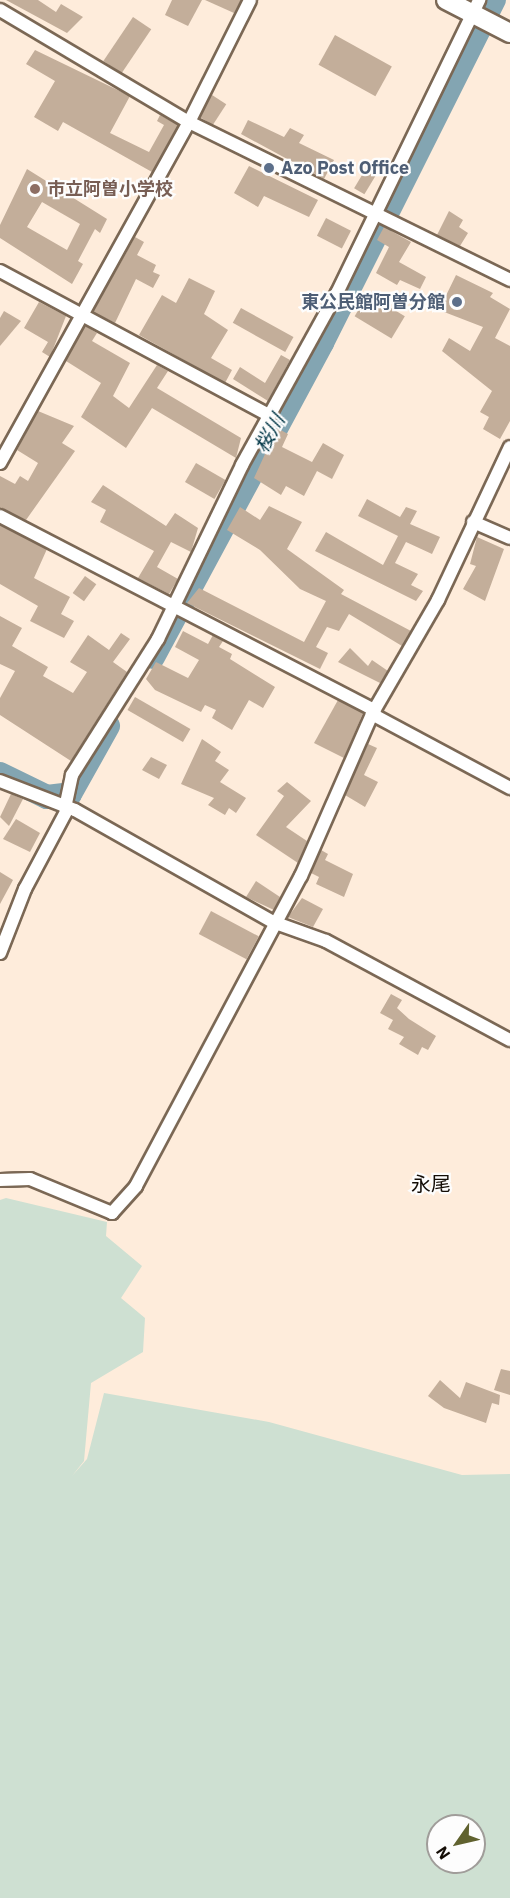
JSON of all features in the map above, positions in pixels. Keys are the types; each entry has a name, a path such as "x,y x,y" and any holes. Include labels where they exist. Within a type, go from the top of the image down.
{"main road":[{"path":"446,0 479,13 510,33"}],"street":[{"path":"0,463 189,122 250,0"},
{"path":"0,10 189,122 510,280"},
{"path":"0,953 65,802 176,609 268,415 381,215 479,13"},
{"path":"0,271 268,415"},
{"path":"0,1180 30,1179 112,1213 151,1160 273,922 301,876 373,712 438,600 510,447"},
{"path":"0,516 176,609 347,691 373,712 510,788"},
{"path":"474,522 510,538"},
{"path":"0,781 65,802 273,922 326,942 510,1040"}],"green space":[{"path":"6,1198 107,1222 106,1236 142,1266 121,1298 145,1318 143,1352 91,1383 84,1461 72,1476 87,1459 104,1393 269,1422 462,1475 510,1474 510,1898 0,1898 0,1200"}],"building":[{"path":"6,0 38,0 56,12 61,4 83,17 67,33"},
{"path":"172,0 202,0 188,26 165,15"},
{"path":"205,0 241,0 234,13"},
{"path":"133,17 151,29 122,73 103,61"},
{"path":"335,35 392,67 375,96 319,65"},
{"path":"35,50 130,96 110,133 149,152 164,125 157,121 160,115 178,125 152,172 63,122 58,131 34,117 55,81 26,64"},
{"path":"212,95 226,104 213,125 198,116"},
{"path":"248,120 284,137 290,128 304,135 299,143 334,160 324,179 241,134"},
{"path":"368,165 378,171 364,194 354,188"},
{"path":"249,166 318,200 309,217 264,196 258,207 234,193"},
{"path":"27,169 107,219 100,233 95,229 78,261 83,264 72,284 0,238 0,225","holes":["42,202 80,224 67,250 27,227"]},
{"path":"449,211 463,220 459,227 468,233 460,246 437,235"},
{"path":"326,218 351,231 342,249 317,236"},
{"path":"384,227 411,242 399,262 426,277 420,289 400,280 397,285 376,273 389,247 377,240"},
{"path":"135,237 144,242 137,255 156,265 153,272 160,275 153,288 136,279 115,323 93,312"},
{"path":"456,275 493,293 490,297 510,309 495,338 510,346 510,421 500,439 483,429 489,417 480,412 492,391 442,351 449,338 470,351 483,327 439,310"},
{"path":"189,278 215,291 204,314 228,330 211,358 232,370 225,383 139,335 162,295 176,303"},
{"path":"368,294 405,316 391,338 355,316"},
{"path":"39,302 66,316 50,357 42,352 48,342 24,328"},
{"path":"241,308 293,337 285,352 233,323"},
{"path":"4,311 21,321 0,346 0,318"},
{"path":"85,326 97,333 92,341 130,363 113,396 129,408 157,365 168,371 157,388 241,438 236,458 152,408 126,448 81,417 101,383 66,361"},
{"path":"281,355 290,360 268,401 233,379 240,367 265,383"},
{"path":"38,411 74,426 62,443 75,451 26,520 0,508 0,476 15,484 20,476 28,481 38,463 17,450"},
{"path":"277,428 288,434 282,447 312,462 323,443 344,455 332,479 317,471 304,496 286,486 281,495 254,478"},
{"path":"196,463 225,480 214,499 185,482"},
{"path":"103,485 166,526 175,513 198,528 191,552 171,542 157,567 178,579 169,594 138,578 154,551 100,522 106,510 91,502"},
{"path":"367,499 400,517 406,507 417,511 410,524 440,537 432,554 406,542 395,563 418,574 411,585 423,591 416,601 315,551 326,532 383,565 398,536 358,516"},
{"path":"269,506 302,522 287,549 344,590 341,594 411,631 402,646 349,614 339,631 327,627 316,647 328,653 320,669 187,603 199,588 304,642 326,601 300,589 260,550 227,530 240,507 260,520"},
{"path":"0,525 47,549 34,578 70,597 61,614 74,621 64,638 30,621 38,606 0,584"},
{"path":"477,537 504,549 485,601 463,589 476,566 470,564"},
{"path":"85,576 96,584 84,601 73,593"},
{"path":"0,616 22,628 12,646 48,667 43,676 73,693 87,672 70,662 88,635 109,650 121,633 130,639 113,662 127,672 71,761 0,715 0,698 15,671 0,664"},
{"path":"183,631 208,644 213,635 223,641 219,647 232,654 230,659 275,687 263,708 249,700 232,730 212,718 216,710 205,705 201,712 155,690 146,679 156,662 188,678 199,660 175,647"},
{"path":"350,648 368,666 372,660 388,671 380,683 338,662"},
{"path":"135,697 190,729 183,742 128,710"},
{"path":"338,700 363,713 344,758 314,743"},
{"path":"202,739 221,752 215,761 229,770 220,782 246,798 236,813 229,808 225,815 208,805 214,798 181,784"},
{"path":"368,744 377,748 364,775 378,782 365,807 345,795"},
{"path":"151,757 167,765 159,779 142,770"},
{"path":"287,782 311,801 286,827 307,841 298,863 256,835 284,796 277,791"},
{"path":"11,794 23,799 9,826 0,817"},
{"path":"16,819 40,833 30,852 3,839"},
{"path":"321,850 328,854 325,860 353,874 344,897 316,884 319,877 311,873"},
{"path":"0,872 13,880 0,904"},
{"path":"256,881 280,897 274,910 246,897"},
{"path":"302,898 323,909 313,927 288,917"},
{"path":"211,911 259,936 246,959 199,934"},
{"path":"391,994 402,1000 397,1008 409,1019 436,1036 428,1050 422,1047 418,1055 399,1044 404,1037 388,1029 393,1020 380,1013"},
{"path":"501,1369 510,1371 510,1395 494,1390"},
{"path":"440,1380 460,1398 466,1382 500,1395 499,1405 492,1403 486,1423 444,1408 428,1396"}],"waterway":[{"name":"桜川","path":"153,657 322,343 494,0"},
{"name":"桜川","path":"0,774 47,797 70,794 108,726"}],"place":[{"name":"Azo Post Office","path":"269,168"},
{"name":"市立阿曽小学校","path":"35,189"},
{"name":"東公民館阿曽分館","path":"457,302"}],"district":[{"name":"永尾","path":"431,1183"}]}
